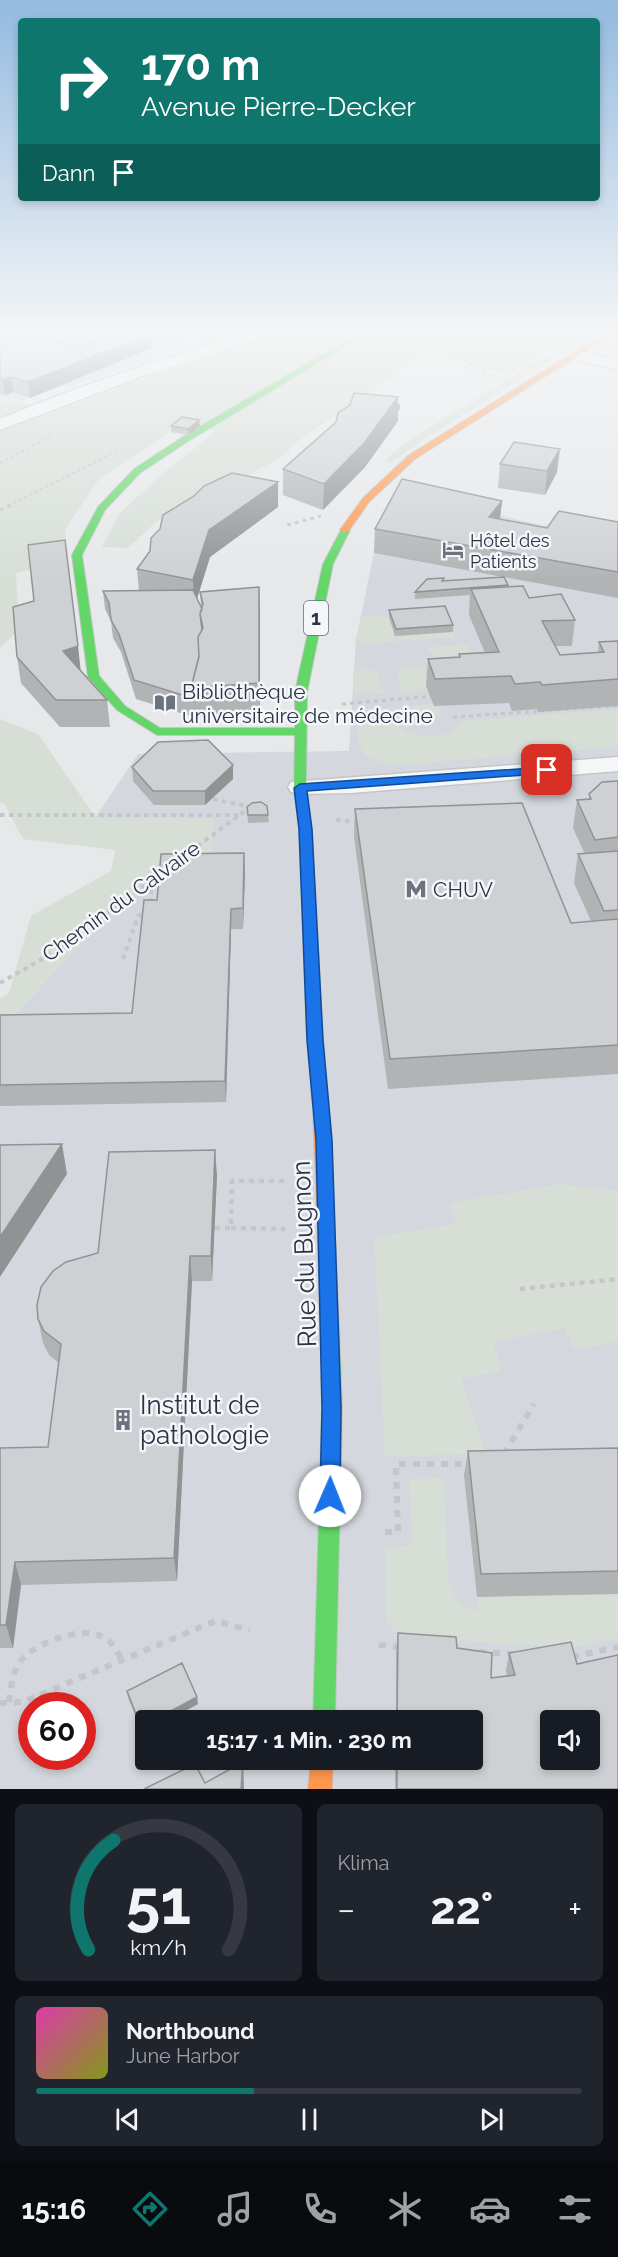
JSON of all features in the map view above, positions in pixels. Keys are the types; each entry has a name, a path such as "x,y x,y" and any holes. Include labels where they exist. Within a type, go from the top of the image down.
{"main road":[{"path":"227,414 137,471 101,509 77,555 94,677 120,708 157,731 300,732"},
{"name":"1","path":"300,788 301,692 328,564 351,519 366,500 412,457 480,414"},
{"name":"Rue du Bugnon","path":"300,788 305,829 315,1040 324,1140 332,1408 324,1710"},
{"path":"320,1789 321,1770"}],"street":[{"path":"0,425 25,414"},
{"path":"300,788 618,764"}],"path":[{"path":"0,463 51,436"},
{"path":"0,510 122,449"},
{"path":"287,525 326,514"},
{"path":"342,704 445,696"},
{"path":"453,717 618,706"},
{"path":"213,799 239,806 261,806"},
{"name":"Chemin du Calvaire","path":"178,860 251,807"},
{"path":"0,815 239,815"},
{"path":"335,820 359,822"},
{"name":"Chemin du Calvaire","path":"0,983 58,950 169,867"},
{"path":"123,960 138,916 149,909 152,880"},
{"path":"231,1228 232,1181 285,1180"},
{"path":"214,1228 285,1229"},
{"path":"520,1289 618,1279"},
{"path":"498,1464 534,1404"},
{"path":"385,1532 399,1532 396,1464 475,1464"},
{"path":"0,1703 23,1701 215,1621 250,1630"},
{"path":"9,1702 12,1677 23,1657 60,1636 96,1633 112,1643 122,1660"},
{"path":"379,1646 414,1648"},
{"path":"562,1657 574,1657 618,1647"},
{"path":"471,1651 517,1654"}],"shaded area":[{"path":"0,414 337,414 288,448 290,452 233,484 199,497 155,523 128,548 102,547 120,513 160,476 216,431 181,422 153,444 99,479 65,530 68,554 57,564 16,573 19,629 0,648"},
{"path":"451,414 464,414 392,462 385,462 394,452"},
{"path":"408,495 618,542 618,1789 0,1789 0,1031 154,864 210,870 213,819 95,818 138,754 349,751 356,640 374,553"},
{"path":"381,615 389,617 396,636 453,632 455,637 365,644 356,640 362,617"},
{"path":"467,645 476,664 443,660 426,650 429,647"},
{"path":"406,665 424,669 431,686 427,686 428,690 402,692 396,671"},
{"path":"365,668 378,673 384,694 354,693 353,673"},
{"path":"438,705 441,714 428,720 413,716 408,706"},
{"path":"389,708 401,728 407,732 424,736 449,732 461,721 618,709 618,747 399,765 385,763 368,757 363,752 358,737 355,714 366,709"},
{"path":"0,719 38,734 96,818 213,819 211,870 154,865 0,1031 0,998 9,993 31,916 111,871 115,850 23,839 4,803 0,803"},
{"path":"559,1184 618,1191 618,1342 574,1350 565,1328 493,1342 502,1371 461,1379 486,1454 385,1456 374,1237 456,1224 450,1203"},
{"path":"444,1478 448,1577 454,1594 465,1607 477,1611 477,1597 618,1594 618,1638 571,1648 398,1637 386,1620 385,1547 409,1546 412,1537 409,1479"}],"building":[{"path":"338,414 385,414 365,442 324,484 283,469 336,422"},
{"path":"182,417 199,420 188,429 171,426"},
{"path":"514,442 560,449 547,471 500,464"},
{"path":"232,473 278,482 209,530 193,580 137,569 150,551 151,538 160,529 163,515 194,496 204,486"},
{"path":"402,479 502,501 489,517 547,528 559,511 618,522 618,572 375,529"},
{"path":"65,540 78,646 63,651 107,700 56,700 17,657 13,607 34,601 28,545"},
{"path":"504,577 508,585 415,592 427,579 444,578 442,581"},
{"path":"523,586 529,598 561,594 575,620 542,621 560,655 604,652 599,642 618,641 618,679 542,685 540,682 515,684 511,676 435,679 428,659 460,657 459,654 499,652 471,589"},
{"path":"259,587 259,683 191,688 199,656 198,637 203,628 200,614 203,604 200,592"},
{"path":"193,590 202,609 200,614 202,630 198,637 199,657 191,688 192,698 134,680 119,634 111,620 109,603 103,591"},
{"path":"445,606 453,625 396,629 389,610"},
{"path":"208,740 233,765 205,791 153,791 132,767 158,742"},
{"path":"618,781 618,837 595,840 577,800 591,799 589,794 602,782"},
{"path":"261,802 267,806 268,815 248,815 247,807 252,803"},
{"path":"522,803 571,923 618,919 618,1045 390,1059 355,809"},
{"path":"618,851 618,910 604,911 578,854"},
{"path":"244,853 243,908 231,909 225,1081 0,1085 0,1015 132,1013 144,900 157,900 161,854"},
{"path":"62,1144 0,1237 0,1145"},
{"name":"Institut de pathologie","path":"215,1150 211,1256 190,1256 174,1558 15,1562 6,1625 0,1625 0,1448 48,1447 61,1344 44,1331 38,1319 37,1305 41,1287 53,1271 66,1262 98,1253 109,1152"},
{"path":"618,1448 618,1571 481,1574 468,1451"},
{"path":"398,1633 456,1637 457,1648 492,1653 491,1678 515,1675 509,1653 571,1642 577,1664 618,1655 618,1789 397,1789 397,1770 483,1770 483,1710 397,1710"},
{"path":"182,1663 197,1697 173,1710 135,1712 127,1691"},
{"path":"183,1770 198,1770 205,1783 229,1770 242,1770 241,1789 144,1789"}],"traffic: fast":[{"path":"227,414 137,471 101,509 77,555 94,677 121,708 157,731 300,732"},
{"path":"321,1110 315,1040 305,829 300,787 301,692 328,564 345,530"},
{"path":"324,1710 332,1409 330,1325"}],"traffic: slow":[{"path":"345,530 366,500 412,457 480,414"},
{"path":"321,1110 330,1325"},
{"path":"320,1789 321,1770"}],"place":[{"name":"Hôtel des Patients","path":"453,550"},
{"name":"Bibliothèque universitaire de médecine","path":"165,703"},
{"name":"CHUV","path":"416,889"},
{"name":"Institut de pathologie","path":"123,1420"}],"route":[{"path":"330,1496 332,1408 324,1140 315,1040 305,829 300,788 547,770"}]}
